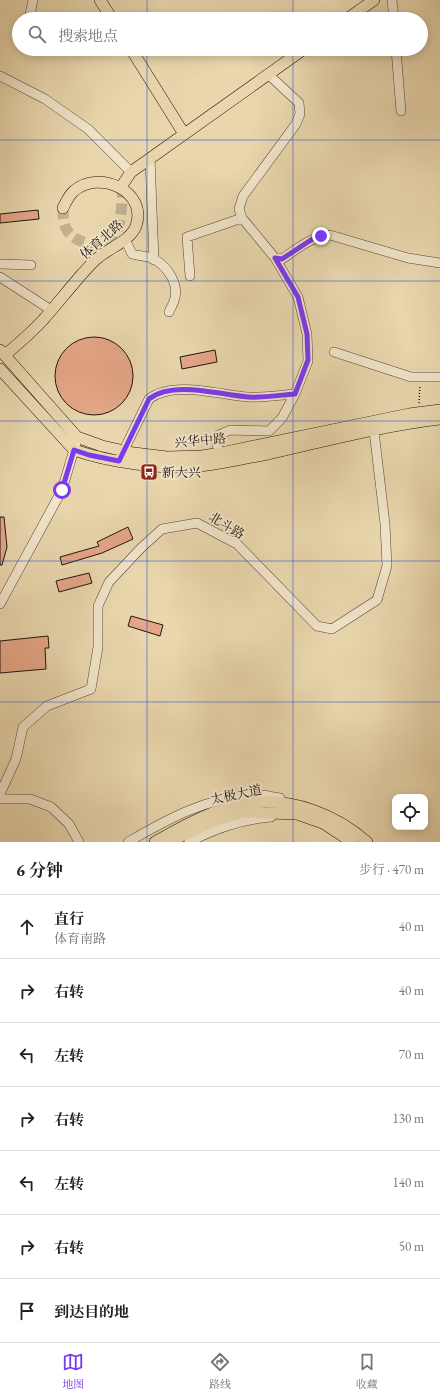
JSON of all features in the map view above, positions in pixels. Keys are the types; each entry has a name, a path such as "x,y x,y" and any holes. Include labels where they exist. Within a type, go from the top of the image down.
{"main road":[{"path":"100,0 108,12"},
{"path":"357,12 374,0"},
{"path":"135,56 184,134"},
{"path":"123,184 131,172 294,56"},
{"name":"体育北路","path":"3,363 98,257 125,239 132,233 136,226 137,213 134,200 129,193 111,183 91,183 82,186 74,191 63,208"},
{"path":"3,363 74,450 89,455 119,461 172,467 199,466 222,458 407,424 440,420"},
{"name":"兴华中路","path":"3,363 78,437 102,446 134,453 222,458 409,414 440,410"},
{"name":"太极大道","path":"155,842 198,818 233,806 258,801 278,801 323,823 352,842"},
{"name":"太极大道","path":"169,842 212,822 242,812 296,809 334,818 367,842"}],"street":[{"path":"30,12 32,0"},
{"path":"392,0 393,12"},
{"path":"397,56 401,111"},
{"path":"222,458 217,445 219,435 230,430 269,432 282,418 295,394 308,360 307,334 298,297 275,258 242,218 239,209 243,196 296,124 300,114 299,103 268,74"},
{"path":"0,76 45,99 88,129 131,172"},
{"path":"150,158 154,260"},
{"path":"190,276 187,236 242,218"},
{"path":"275,258 282,259 314,238 330,235 408,258 440,263"},
{"path":"125,239 132,254 154,260 168,270 175,289 175,300 169,312"},
{"path":"0,264 31,266"},
{"path":"0,277 51,310"},
{"path":"334,352 411,377 440,377"},
{"path":"119,461 149,399 156,394 168,391 192,389 250,397 295,394"},
{"name":"北斗路","path":"0,794 16,759 23,727 47,706 91,689 98,647 98,606 109,582 141,548 162,529 197,522 237,544 317,626 332,629 377,600 386,566 385,524 374,431"},
{"path":"0,604 62,490 78,437"},
{"path":"128,842 177,815 214,801 238,796 257,795 282,798 296,809"},
{"path":"0,800 30,799 51,807 69,824 79,842"},
{"path":"189,842 233,823 296,809"}],"path":[{"path":"419,413 421,377"}],"building":[{"path":"38,210 39,219 0,223 0,214"},
{"path":"86,337 102,337 116,343 127,354 133,368 133,384 127,398 116,409 102,415 86,415 72,409 61,398 55,384 55,368 61,354 72,343"},
{"path":"215,350 217,362 182,369 180,357"},
{"path":"0,517 4,517 7,547 2,565 0,565"},
{"path":"128,527 133,539 102,553 62,565 60,557 99,546 97,542"},
{"path":"89,573 92,583 59,592 56,581"},
{"path":"131,616 163,625 160,636 128,626"},
{"path":"48,636 49,648 45,648 46,669 0,673 0,641"}],"tunnel":[{"path":"63,208 63,218 66,228 75,238 94,244 107,241 112,238 118,228 123,184"}],"place":[{"name":"新大兴","path":"149,472"}],"route":[{"path":"62,490 74,450 89,455 119,461 149,399 156,394 168,391 192,389 250,397 295,394 308,360 307,334 298,297 275,258 282,259 314,238 321,236"}]}
